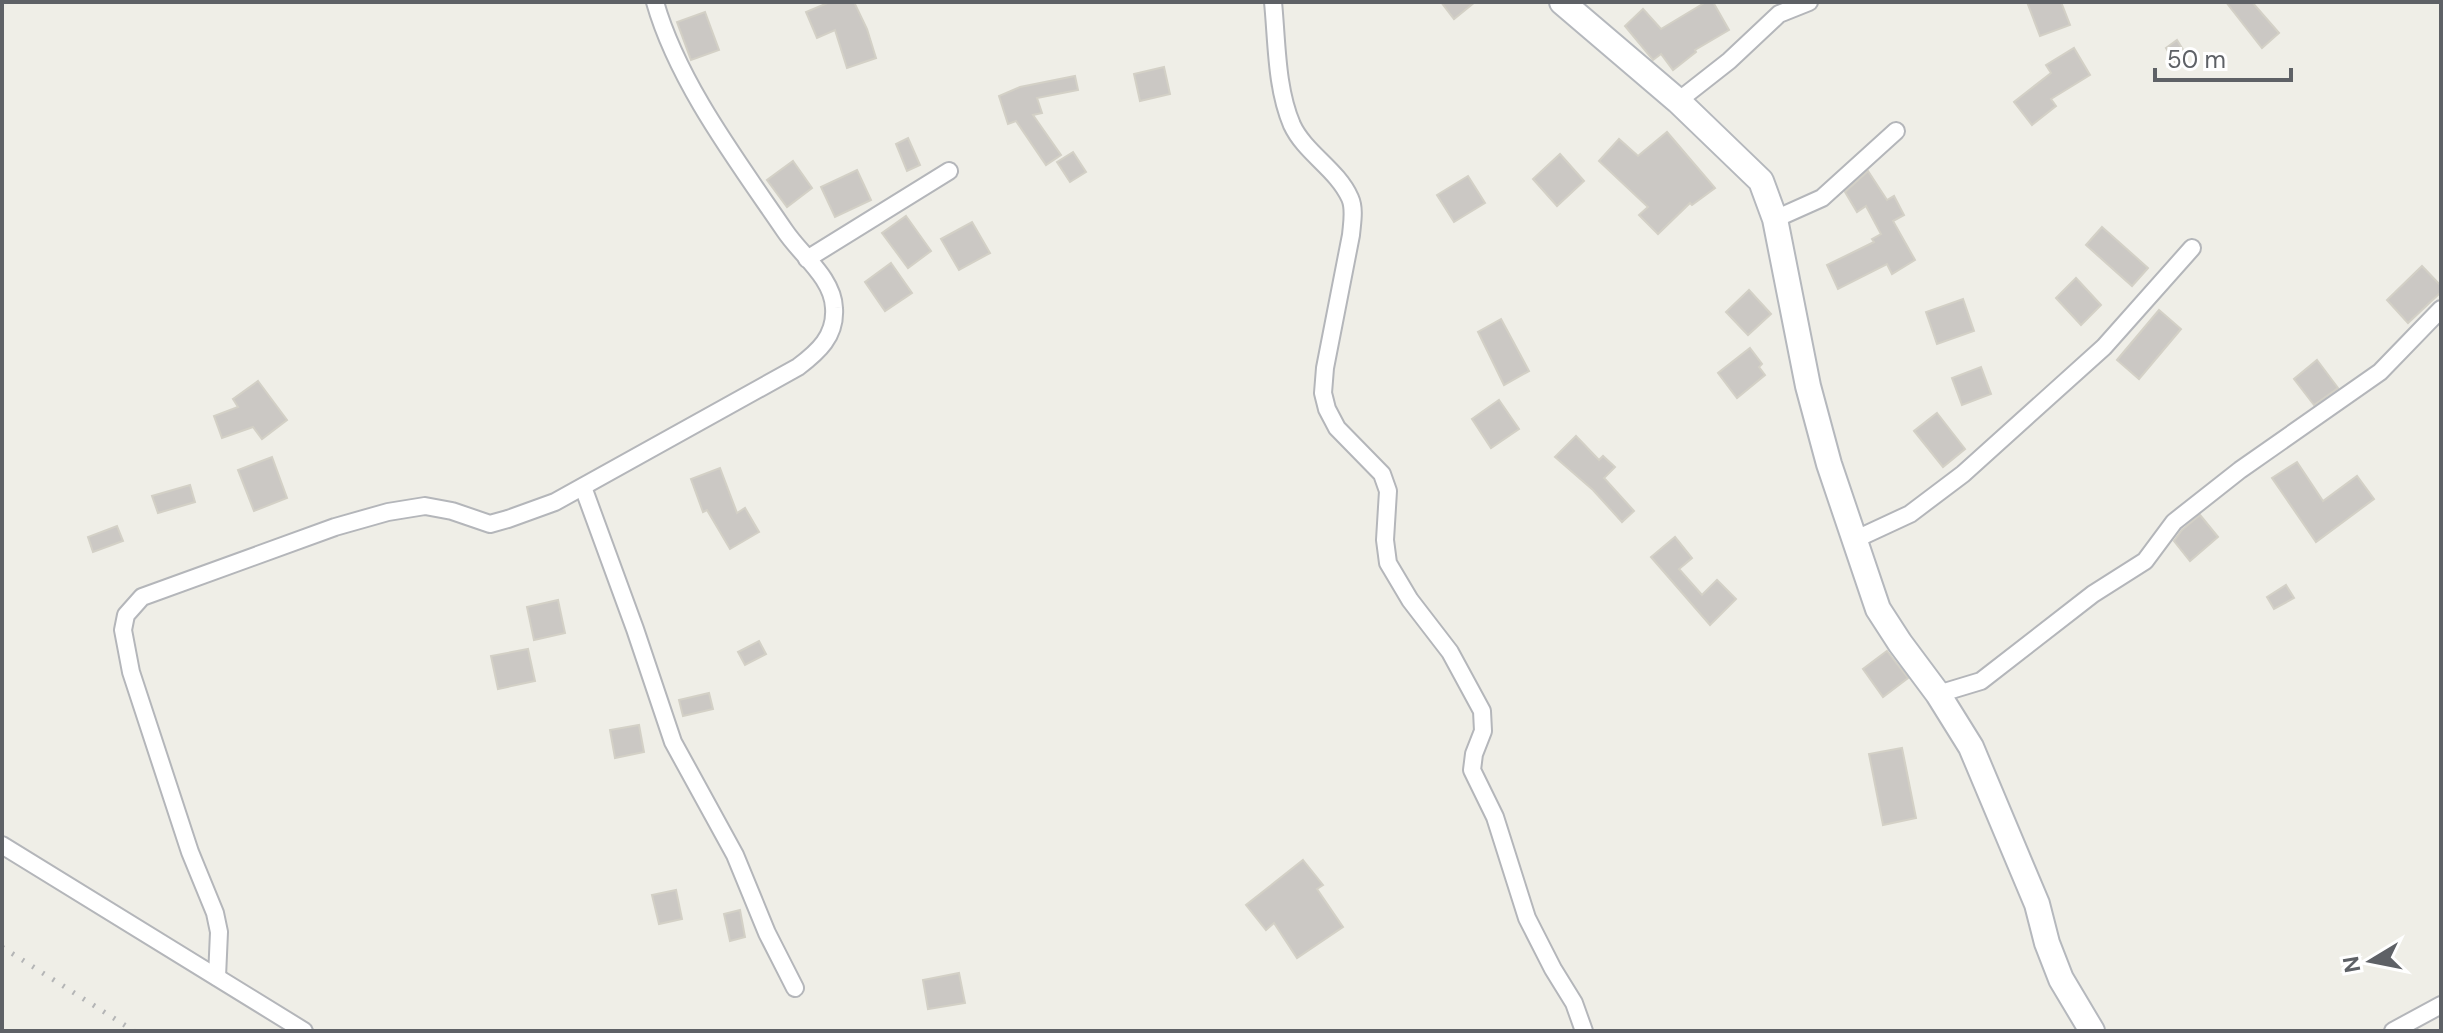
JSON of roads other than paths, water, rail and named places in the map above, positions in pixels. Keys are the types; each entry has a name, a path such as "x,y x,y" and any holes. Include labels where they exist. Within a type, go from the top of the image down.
{"street":[{"path":"217,977 219,932 215,913 190,852 131,672 123,630 126,615 133,605 142,597 335,527 388,512 425,506 490,524 555,502 798,367 828,341 834,307 828,285 789,236 711,122 662,28 655,2"},
{"path":"1273,2 1282,91 1291,122 1300,141 1321,161 1350,198 1353,214 1325,368 1323,393 1327,409 1337,428 1382,474 1388,491 1385,540 1388,563 1410,600 1450,652 1482,711 1483,731 1474,754 1474,776 1495,817 1527,918 1574,1003 1584,1031"},
{"path":"1562,2 1678,101 1761,181 1775,219 1808,386 1829,464 1878,609 1971,747 2037,904 2061,979 2092,1031"},
{"path":"1678,101 1729,61 1779,14 1809,2"},
{"path":"1775,219 1822,198 1896,131"},
{"path":"807,259 949,171"},
{"path":"1854,540 1910,514 1963,474 2104,347 2192,248"},
{"path":"1938,694 1981,681 2093,594 2145,561 2174,522 2240,470 2380,372 2441,309"},
{"path":"583,487 673,742 740,864 767,933 795,988"},
{"path":"2,845 304,1031"},
{"path":"2393,1031 2441,1005"}],"railway":[{"path":"2,947 134,1031"}]}
